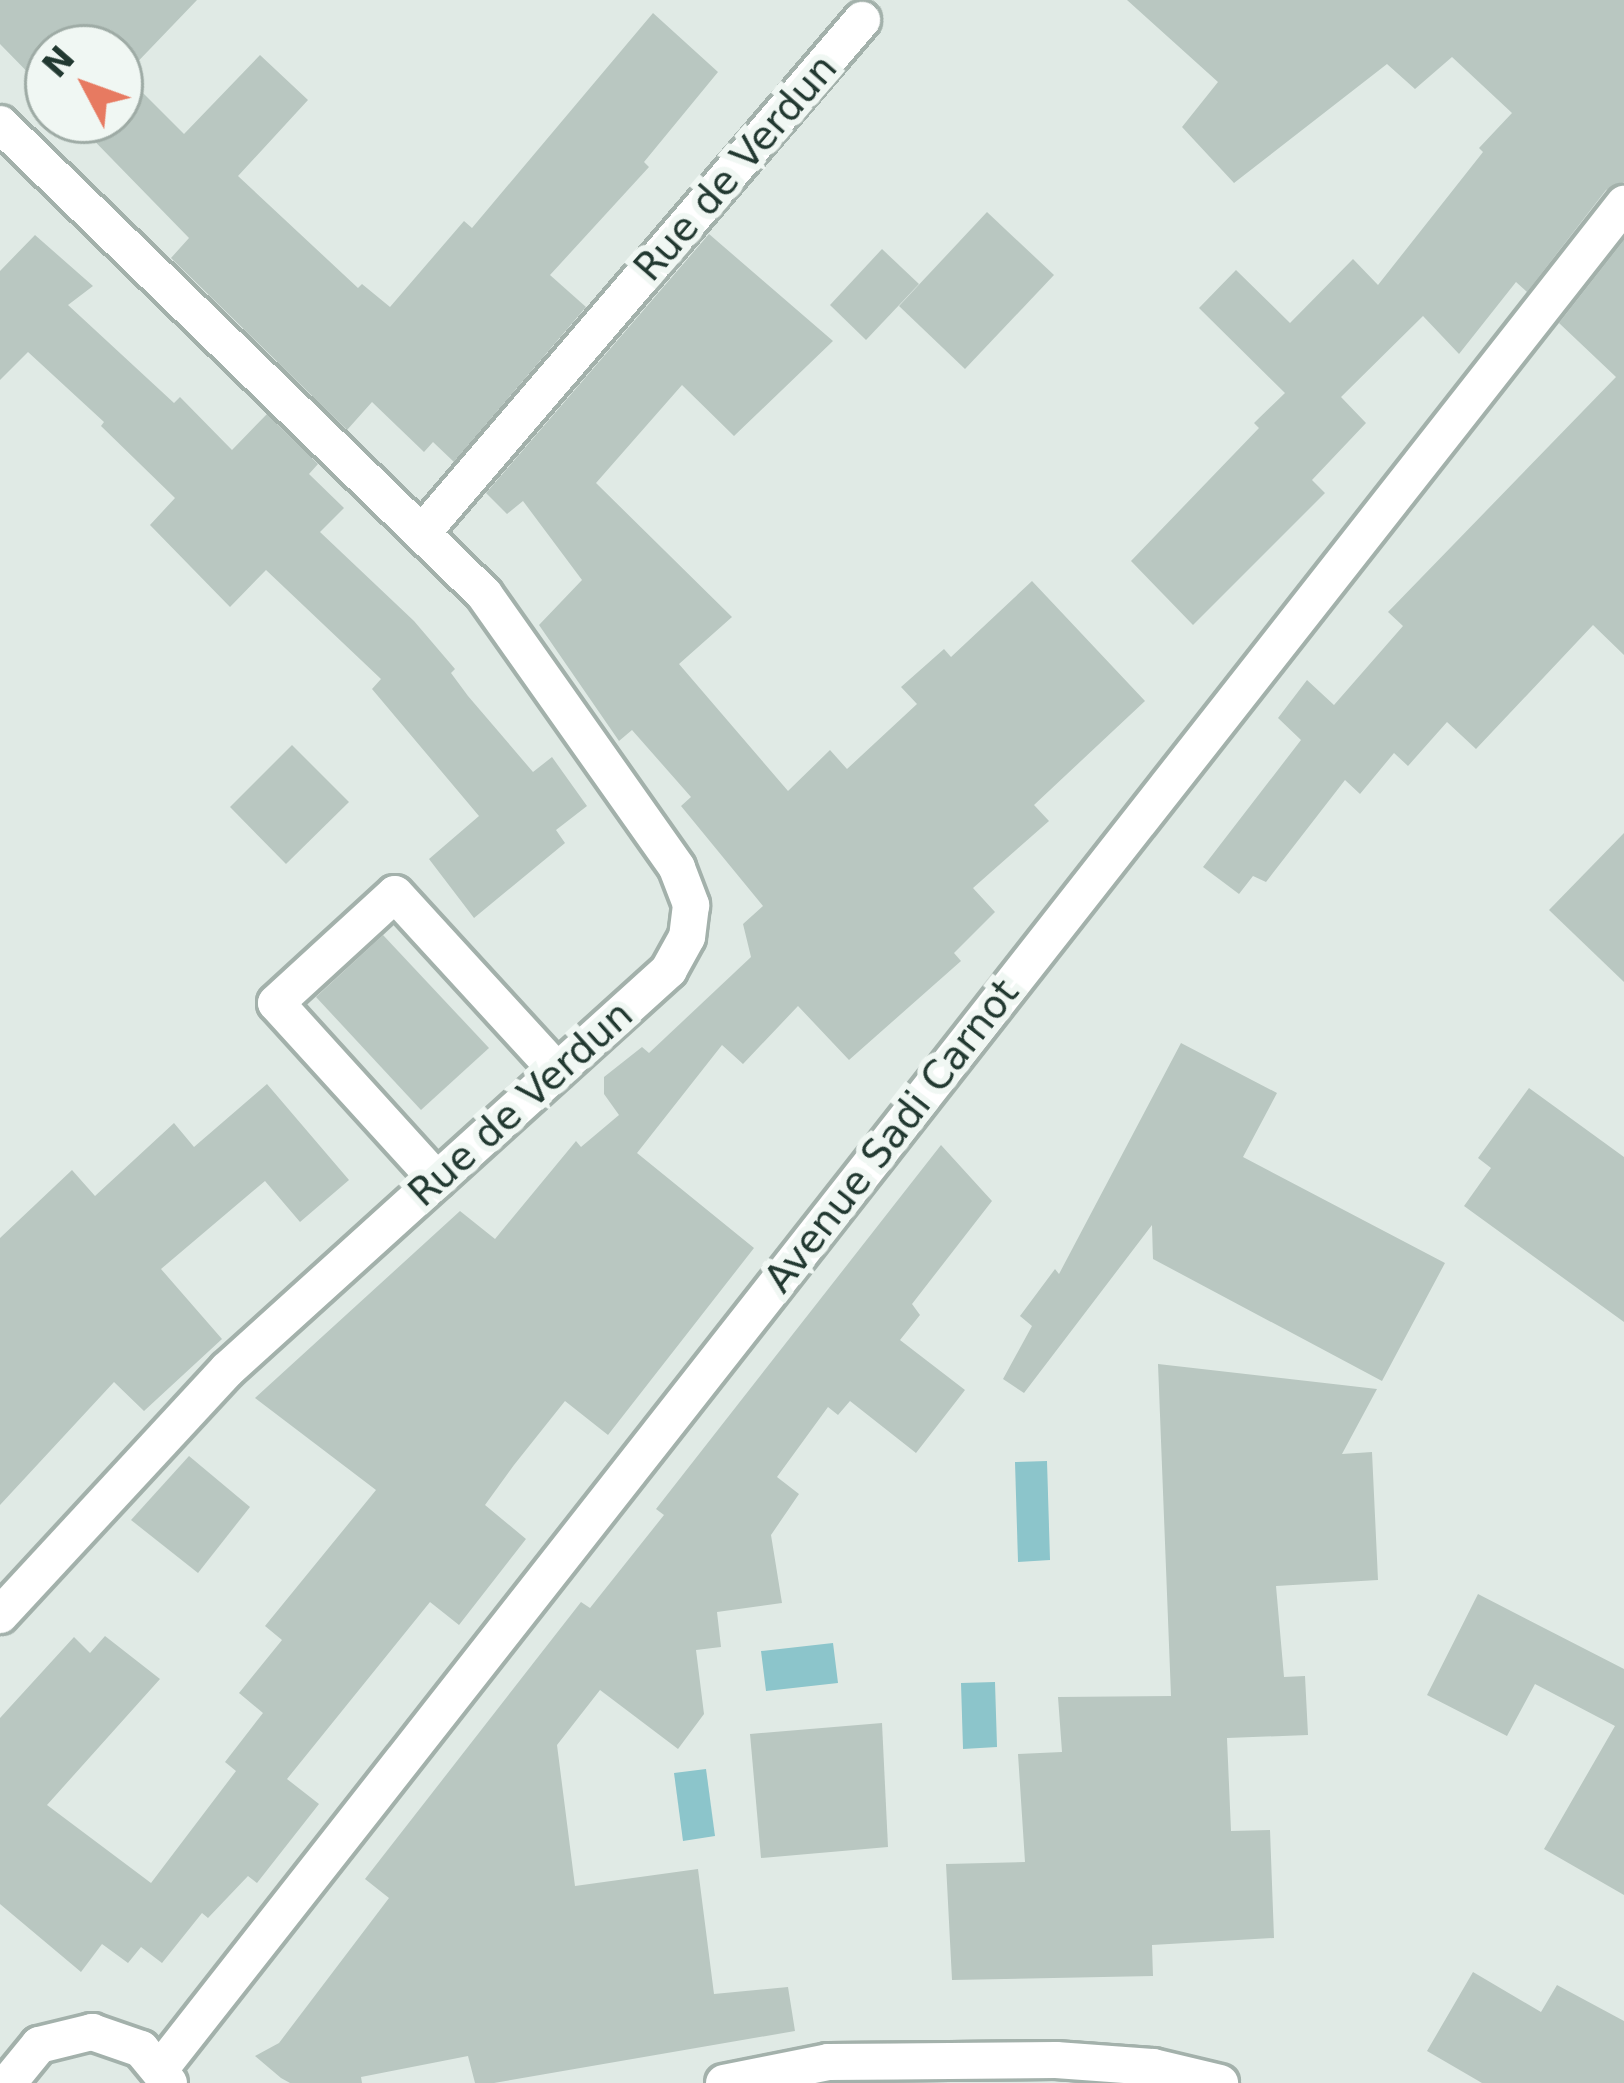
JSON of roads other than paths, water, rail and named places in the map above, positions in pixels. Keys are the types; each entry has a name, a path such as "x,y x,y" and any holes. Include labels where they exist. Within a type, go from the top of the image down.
{"street":[{"name":"Rue de Verdun","path":"422,533 862,20"},
{"name":"Rue de Verdun","path":"0,124 484,594 677,868 691,905 687,937 669,970 227,1370 0,1615"},
{"name":"Avenue Sadi Carnot","path":"165,2076 1624,205"},
{"path":"437,1180 276,1003 395,894 557,1071"},
{"path":"9,2069 65,2034 92,2032 118,2036 165,2076"},
{"path":"724,2083 828,2062 1056,2060 1153,2067 1220,2083"}],"water":[{"path":"1047,1461 1050,1560 1018,1562 1015,1462"},
{"path":"833,1643 838,1683 766,1691 761,1651"},
{"path":"995,1682 997,1747 963,1749 961,1683"},
{"path":"706,1769 715,1836 683,1841 674,1773"}]}
